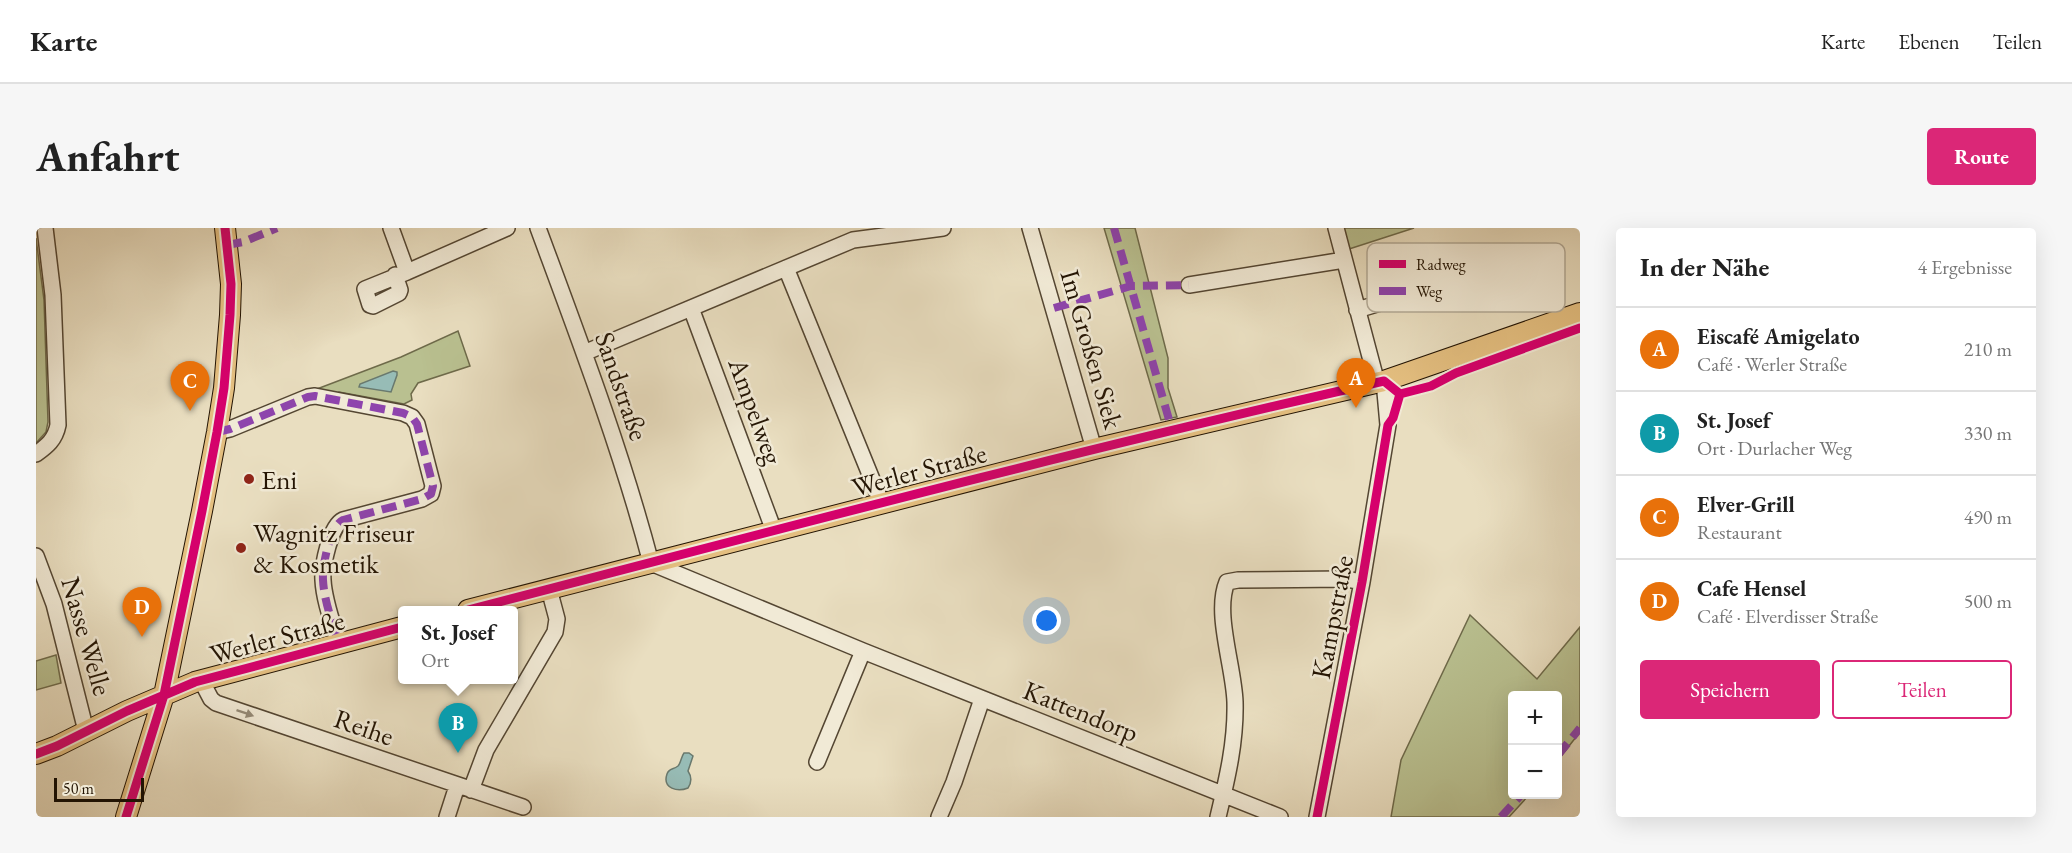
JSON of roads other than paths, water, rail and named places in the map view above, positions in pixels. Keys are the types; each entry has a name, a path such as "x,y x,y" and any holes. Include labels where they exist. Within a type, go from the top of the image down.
{"main road":[{"path":"126,817 164,695 217,432 224,388 230,315 231,284 225,228"},
{"name":"Werler Straße","path":"484,606 1094,449 1381,382 1580,313"},
{"name":"Werler Straße","path":"36,754 201,680 398,628"}],"street":[{"path":"391,228 401,274 507,228"},
{"name":"Sandstraße","path":"538,228 634,496 651,563"},
{"path":"584,353 853,240 943,228"},
{"name":"Im Großen Siek","path":"1030,228 1094,449"},
{"name":"Kampstraße","path":"1317,817 1362,582 1388,426 1381,382 1335,228"},
{"path":"36,454 53,441 58,426 53,294 46,233"},
{"path":"1189,285 1344,260"},
{"name":"Werler Straße","path":"786,268 882,504"},
{"path":"1358,310 1367,307"},
{"name":"Ampelweg","path":"691,308 774,531"},
{"path":"217,432 315,396 403,413 412,417 417,424 434,486 431,494 422,499 343,520 337,523 331,533 323,583 339,644"},
{"name":"Nasse Welle","path":"36,556 40,578 54,604 86,731"},
{"name":"Kattendorp","path":"651,563 982,699 1280,817"},
{"path":"1218,817 1233,746 1235,721 1233,674 1224,620 1223,592 1227,582 1335,579 1362,582"},
{"path":"447,817 555,632 557,619 549,590"},
{"path":"817,762 864,651"},
{"name":"Reihe","path":"201,680 211,699 216,703 523,807"},
{"path":"939,817 954,782 982,699"}],"water":[{"path":"393,371 397,372 397,375 391,392 359,387 360,384"},
{"path":"684,753 693,756 688,771 691,782 688,788 680,790 669,786 666,779 668,772 678,766"}],"place":[{"name":"Eiscafé Amigelato","path":"1356,408"},
{"name":"Elver-Grill","path":"190,411"},
{"name":"Eni","path":"249,479"},
{"name":"Wagnitz Friseur & Kosmetik","path":"241,548"},
{"name":"Cafe Hensel","path":"142,637"},
{"name":"St. Josef","path":"458,753"}]}
